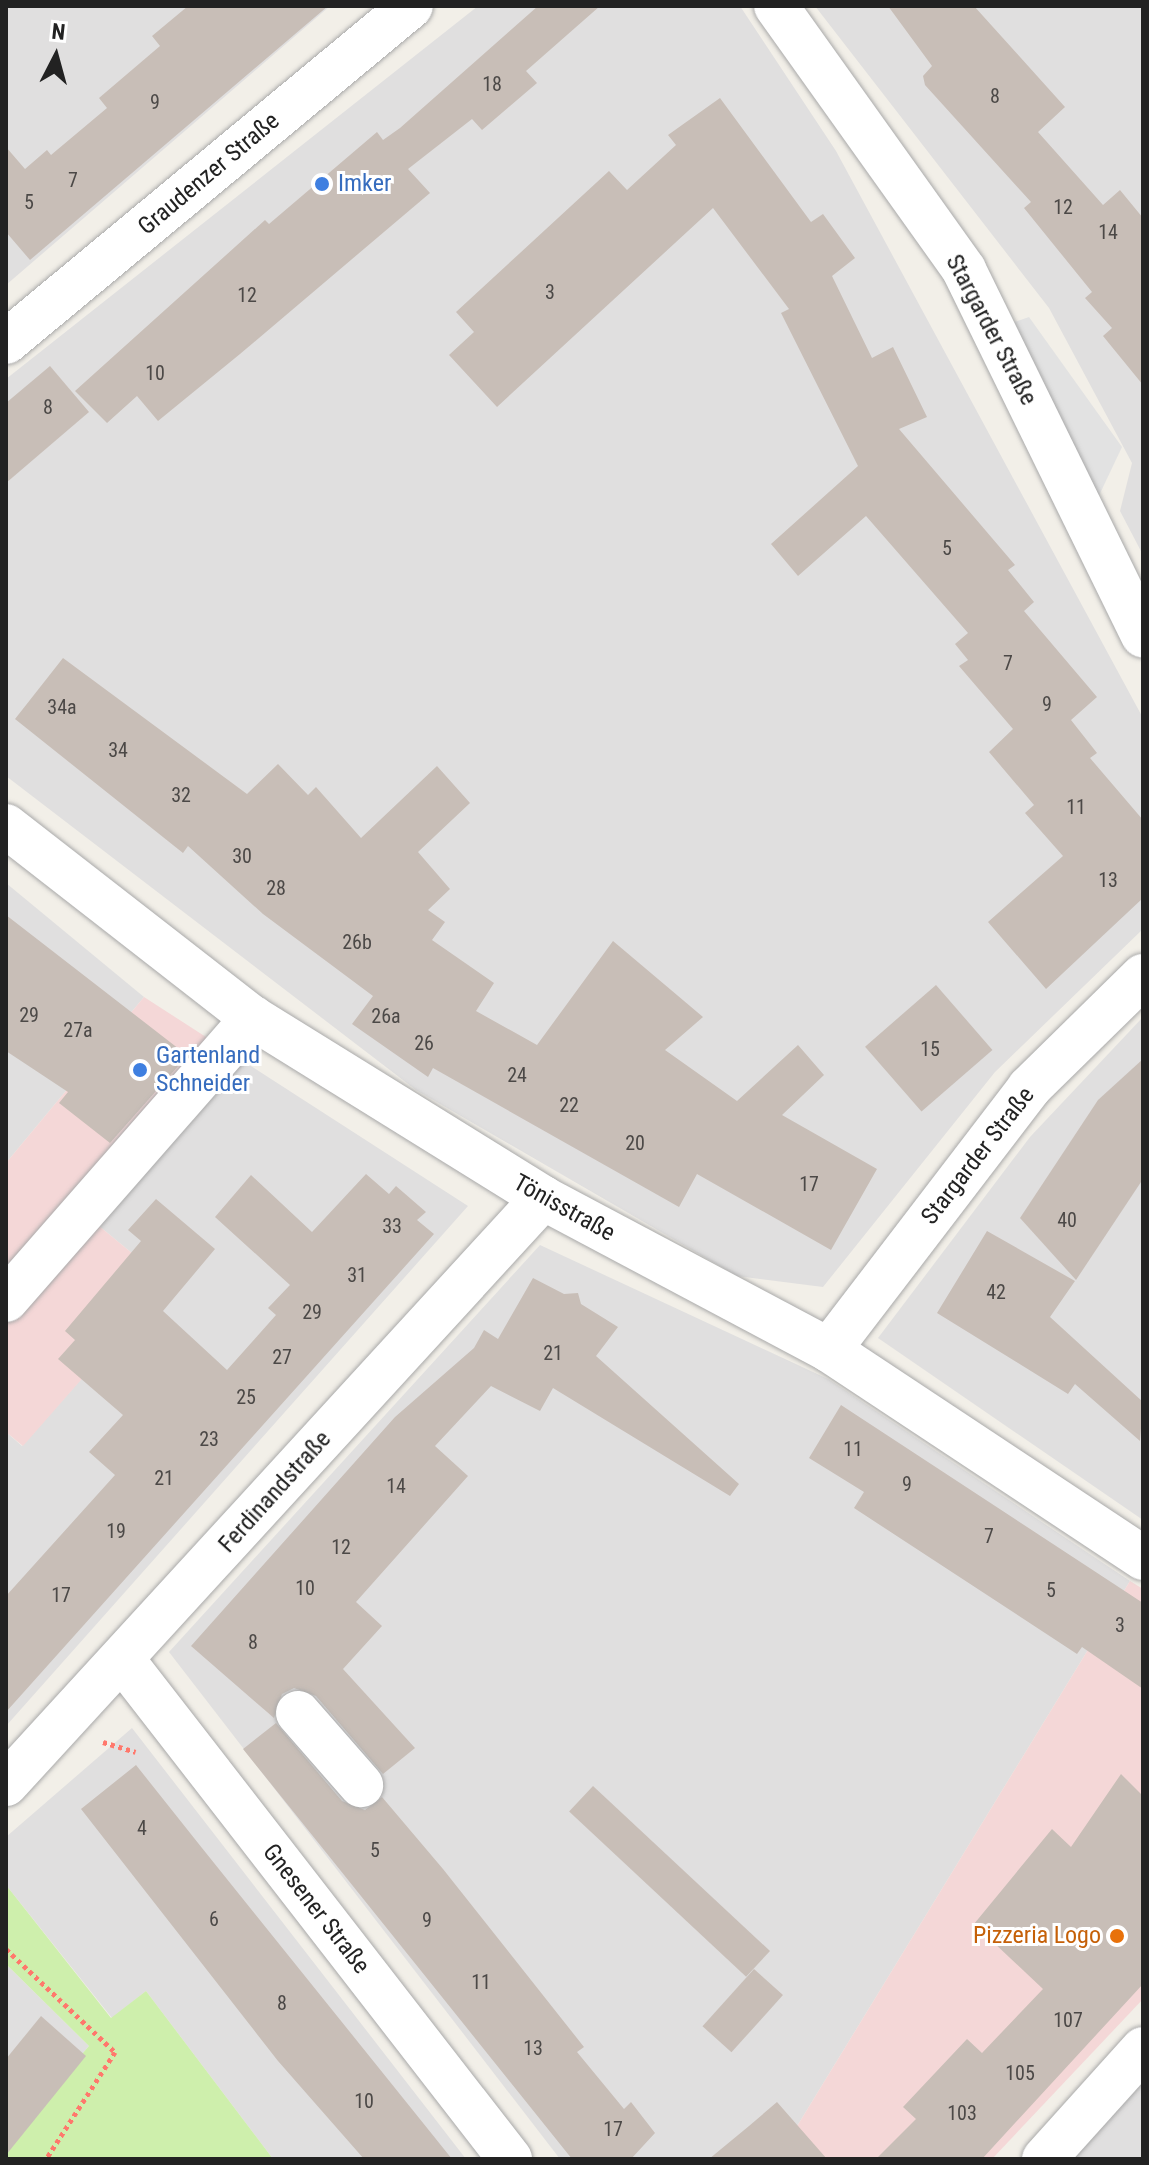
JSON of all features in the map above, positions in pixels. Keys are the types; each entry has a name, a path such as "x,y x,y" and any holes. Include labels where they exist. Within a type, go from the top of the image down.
{"street":[{"name":"Graudenzer Straße","path":"6,342 411,6"},
{"name":"Stargarder Straße","path":"776,6 964,270 1143,636"},
{"name":"Tönisstraße","path":"6,826 253,1018 543,1198 829,1350 1143,1558"},
{"name":"Stargarder Straße","path":"829,1350 1029,1088 1143,976"},
{"path":"6,1300 253,1018"},
{"name":"Ferdinandstraße","path":"6,1784 543,1198"},
{"name":"Gnesener Straße","path":"122,1659 510,2159"},
{"path":"298,1713 361,1785"},
{"path":"1044,2159 1143,2049"}],"path":[{"path":"90,1752 101,1742 151,1757"},
{"path":"6,1949 115,2052 46,2159"}],"shaded area":[{"path":"6,6 330,6 6,285"},
{"path":"478,6 740,6 836,151 1143,718 1143,929 995,1072 823,1287 737,1276 416,1090 6,776 6,379"},
{"path":"815,6 1143,6 1143,555 1120,511 1132,463 1049,308"},
{"path":"1029,317 1122,447 1095,504 1003,326"},
{"path":"6,883 144,997 6,1163"},
{"path":"144,997 237,1057 93,1221 167,1282 23,1446 6,1432 6,1163"},
{"path":"1143,1017 1143,1520 878,1338 1030,1137"},
{"path":"237,1057 468,1206 6,1726 6,1432 22,1446 167,1282 93,1221"},
{"path":"540,1245 828,1379 1130,1581 777,2159 560,2159 169,1652"},
{"path":"1130,1581 1143,1589 1143,1999 992,2159 777,2159"},
{"path":"132,1728 466,2159 273,2159 146,1991 112,2018 6,1885 6,1837"},
{"path":"6,1964 89,2046 6,2141"},
{"path":"1143,2066 1143,2159 1059,2159"}],"green space":[{"path":"6,1885 111,2018 146,1991 273,2159 6,2159 6,2141 89,2046 6,1964"}],"building":[{"path":"188,6 328,6 30,260 6,232 6,147 25,169 47,150 51,155 107,108 99,98 160,46 152,36"},
{"path":"538,6 600,6 526,71 537,83 482,130 472,119 408,169 430,193 240,354 158,421 137,396 107,423 75,391 265,220 269,224 377,132 383,140 400,128"},
{"path":"888,6 974,6 1065,107 1038,132 1103,205 1120,190 1143,218 1143,385 1103,336 1112,328 1085,298 1092,292 1024,208 1031,202 925,85 923,76 932,66"},
{"path":"720,98 811,222 823,214 855,258 832,276 872,358 893,347 927,417 899,429 1015,565 1008,570 1034,602 1024,611 1097,697 1071,720 1097,753 1090,758 1143,820 1143,898 1046,989 988,922 1063,856 1025,813 1034,805 989,752 1013,729 959,666 968,660 955,644 968,633 866,516 798,576 771,544 858,466 781,313 789,309 713,208 497,407 449,355 474,332 456,312 609,171 627,190 676,145 668,135"},
{"path":"50,366 89,412 6,483 6,403"},
{"path":"63,658 247,794 278,764 308,795 316,787 361,838 437,766 470,803 418,852 450,889 428,910 445,922 432,940 494,983 476,1011 537,1045 613,941 703,1017 665,1050 737,1101 798,1045 824,1075 782,1115 877,1169 831,1250 697,1174 679,1207 433,1068 428,1077 352,1024 373,996 263,914 188,846 183,853 15,719"},
{"path":"6,915 179,1049 170,1059 179,1065 110,1143 59,1103 68,1092 6,1051"},
{"path":"936,985 992,1050 921,1112 865,1047"},
{"path":"1143,1059 1143,1179 1076,1280 1020,1218 1098,1100"},
{"path":"366,1174 389,1194 396,1186 426,1212 417,1220 434,1234 6,1712 6,1596 115,1475 89,1452 123,1415 58,1359 75,1340 65,1331 141,1241 128,1230 156,1199 215,1249 163,1311 227,1370 276,1315 268,1308 290,1285 215,1217 251,1175 312,1232"},
{"path":"987,1231 1075,1281 1050,1317 1143,1402 1140,1441 1075,1384 1068,1394 937,1313"},
{"path":"533,1278 564,1294 578,1293 581,1304 618,1327 596,1356 739,1484 730,1496 553,1388 540,1411 491,1386 435,1446 468,1476 356,1602 382,1626 343,1669 415,1748 383,1774 316,1696 294,1688 282,1694 274,1718 191,1646 395,1417 474,1348 484,1330 498,1339"},
{"path":"841,1405 1143,1603 1143,1689 1082,1647 1077,1654 854,1508 864,1492 809,1458"},
{"path":"276,1723 342,1801 365,1810 382,1797 443,1869 584,2047 577,2052 624,2109 631,2102 655,2133 631,2159 572,2159 243,1749"},
{"path":"136,1765 452,2159 364,2159 278,2061 81,1809"},
{"path":"1121,1774 1143,1796 1143,1984 982,2159 876,2159 916,2119 903,2107 967,2039 982,2053 1043,1989 974,1924 1052,1829 1071,1847"},
{"path":"593,1786 770,1951 746,1977 569,1812"},
{"path":"754,1969 783,1995 731,2052 702,2026"},
{"path":"41,2016 86,2056 6,2155 6,2059"},
{"path":"777,2102 827,2159 709,2159 749,2126"}],"place":[{"name":"Imker","path":"322,184"},
{"name":"Gartenland Schneider","path":"140,1070"},
{"name":"Pizzeria Logo","path":"1117,1936"}]}
